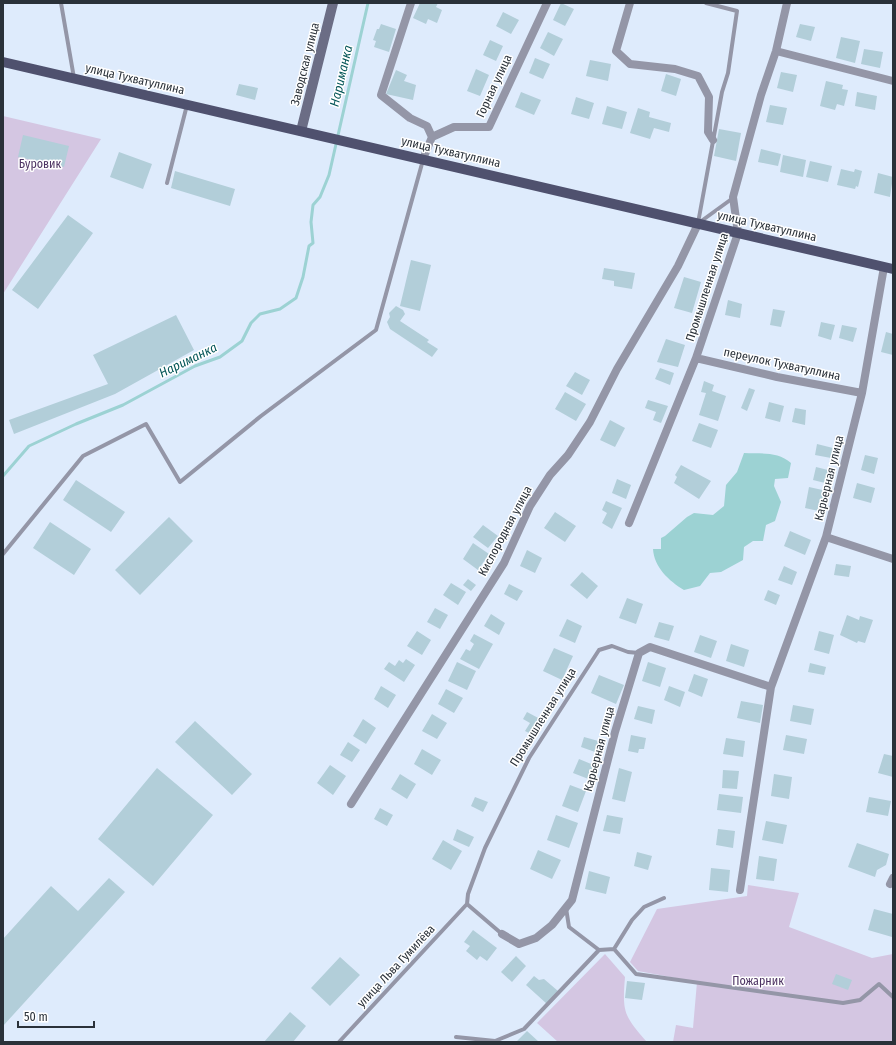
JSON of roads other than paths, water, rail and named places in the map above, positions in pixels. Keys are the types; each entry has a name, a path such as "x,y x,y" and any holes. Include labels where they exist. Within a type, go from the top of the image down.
{"main road":[{"name":"улица Тухватуллина","path":"3,62 889,268"}],"street":[{"name":"Заводская улица","path":"301,131 333,3"},
{"path":"411,3 381,95 410,118 427,126 432,137 423,159"},
{"name":"Горная улица","path":"432,137 454,127 490,127 547,3"},
{"path":"630,3 616,51 630,64 675,69 698,76 709,96 708,132 713,140"},
{"name":"Промышленная улица","path":"629,523 696,358 738,233 733,197 761,95 776,51 787,3"},
{"path":"776,51 893,81"},
{"name":"Кислородная улица","path":"351,804 504,563 530,506 550,475 568,455 590,422 617,369 678,266 698,224"},
{"name":"Карьерная улица","path":"740,890 771,687 826,537 862,393 889,268"},
{"name":"переулок Тухватуллина","path":"696,358 777,377 862,393"},
{"path":"826,537 893,558"},
{"path":"639,653 650,647 771,687"},
{"name":"Карьерная улица","path":"502,934 519,944 536,938 552,925 572,900 615,732 639,653"}],"lane":[{"path":"61,3 74,78"},
{"path":"698,224 722,92 728,73 737,11 706,3"},
{"path":"167,182 187,105"},
{"path":"3,554 83,456 146,424 180,482 262,416 376,330 423,159"},
{"path":"698,224 733,197"},
{"name":"Промышленная улица","path":"467,904 468,894 485,848 529,758 599,650 612,646 628,652 639,653"},
{"path":"614,949 632,920 644,907 664,898"},
{"path":"467,904 502,934"},
{"name":"улица Льва Гумилёва","path":"339,1042 467,904"},
{"path":"566,908 569,927 599,950 614,949"},
{"path":"614,949 636,974 843,1003 860,1000 879,984 893,997"},
{"path":"456,1037 495,1041 524,1029 599,950"}],"waterway":[{"name":"Нариманка","path":"3,476 29,446 76,424 123,405 195,366 220,357 242,341 251,323 260,314 280,309 296,298 303,277 309,246 313,243 311,222 313,205 320,197 329,175 368,3"}],"park label":[{"name":"Буровик","path":"40,164"},
{"name":"Пожарник","path":"758,981"}]}
